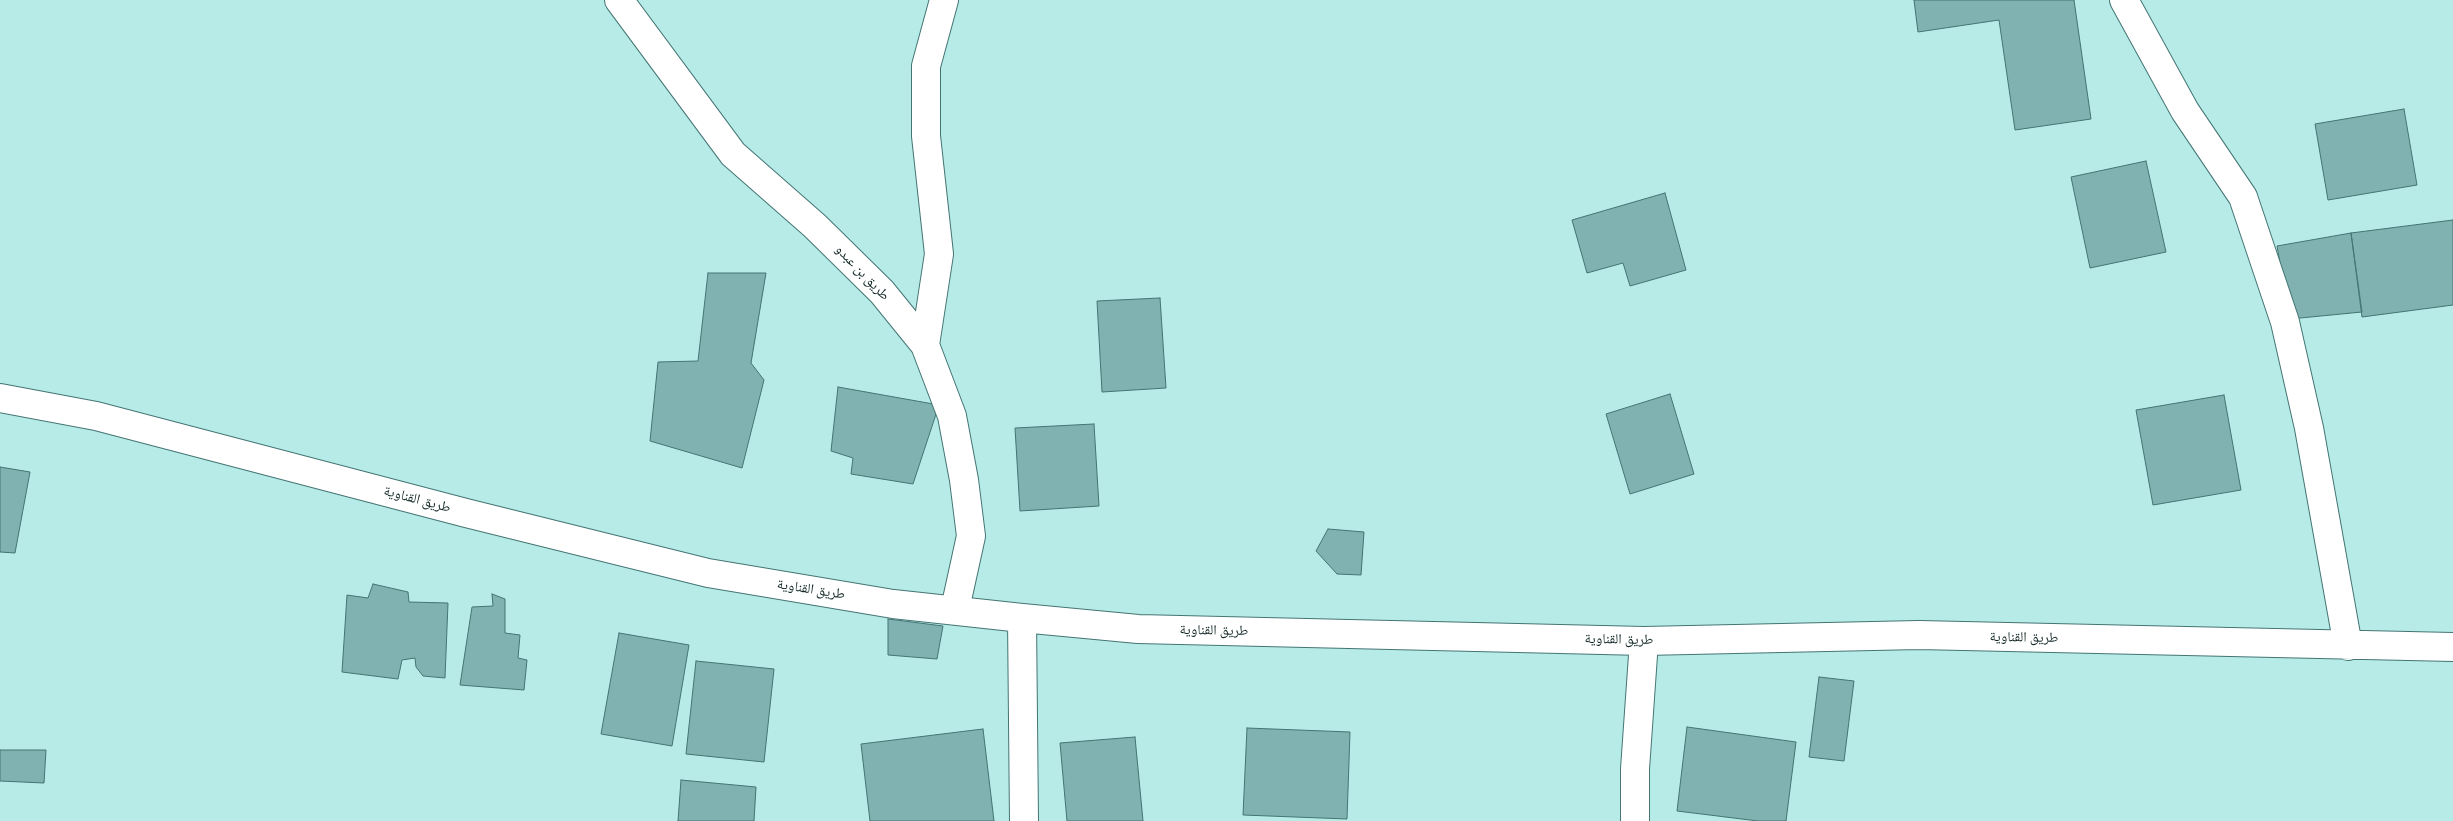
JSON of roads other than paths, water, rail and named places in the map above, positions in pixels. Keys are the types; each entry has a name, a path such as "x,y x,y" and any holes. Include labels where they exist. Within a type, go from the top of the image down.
{"street":[{"name":"طريق بن عبدو","path":"619,0 733,154 815,226 882,292 925,344 952,416 964,480 971,536 955,609"},
{"path":"925,344 939,254 926,136 926,66 944,0"},
{"path":"2124,0 2185,111 2243,198 2285,322 2310,428 2348,646"},
{"name":"طريق القناوية","path":"0,398 96,416 466,513 708,573 893,604 955,609 1022,618 1138,629 1644,641 1919,635 2453,647"},
{"path":"1022,618 1024,821"},
{"path":"1635,821 1635,769 1644,641"}]}
